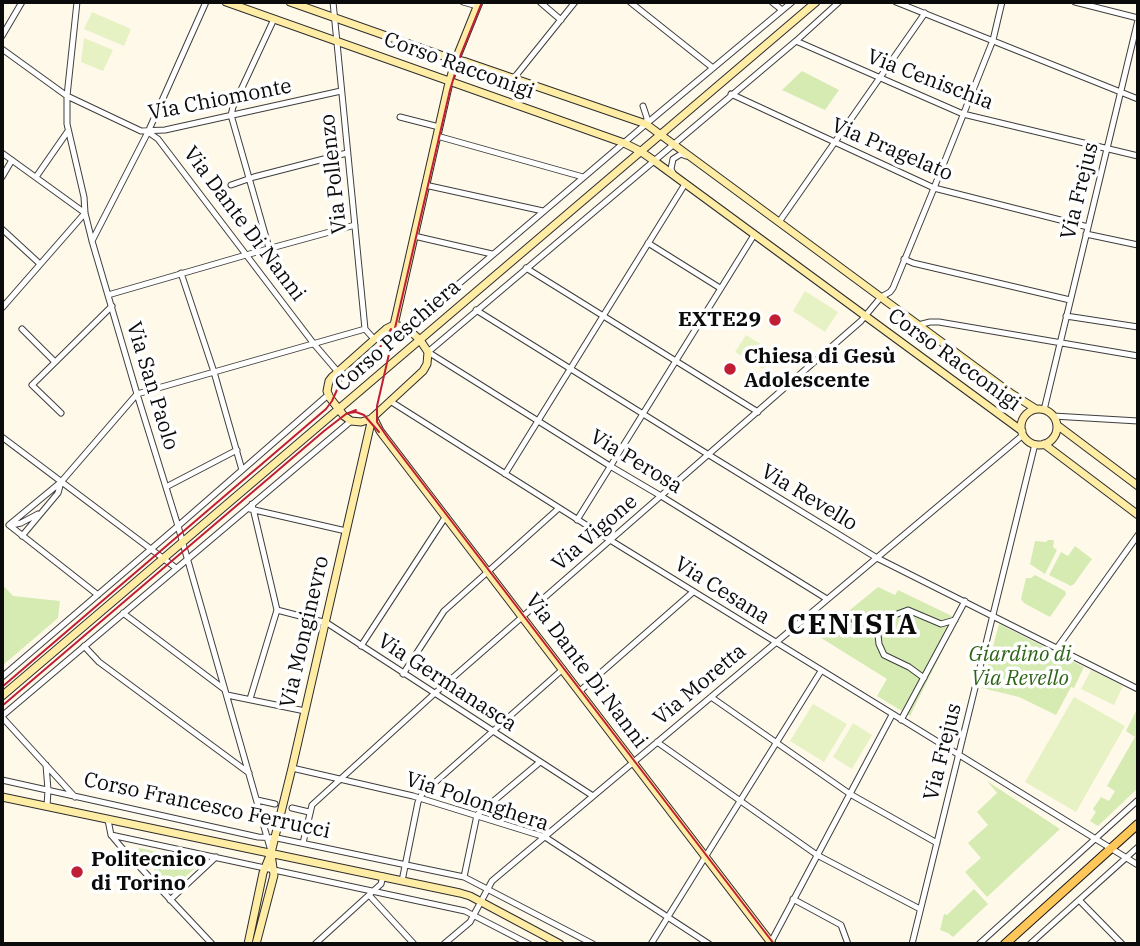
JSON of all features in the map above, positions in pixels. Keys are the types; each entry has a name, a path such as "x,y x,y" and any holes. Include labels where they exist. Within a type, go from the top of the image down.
{"main road":[{"path":"1005,944 1138,824"}],"street":[{"path":"2,36 22,2"},
{"name":"Via San Paolo","path":"77,2 67,96 68,131 84,197 85,213 257,800 271,837"},
{"path":"92,241 148,132 206,2"},
{"name":"Corso Racconigi","path":"226,2 624,143 653,160 1022,433"},
{"name":"Corso Racconigi","path":"290,2 646,124 1012,394 1040,410"},
{"name":"Via Pollenzo","path":"333,2 365,329"},
{"path":"394,325 450,82 478,4 463,2"},
{"path":"540,2 561,20"},
{"path":"514,78 575,2"},
{"path":"630,2 713,68"},
{"path":"772,2 782,10"},
{"name":"Corso Peschiera","path":"407,328 792,2"},
{"name":"Corso Peschiera","path":"2,696 816,2"},
{"name":"Corso Peschiera","path":"428,352 839,2"},
{"path":"896,2 1138,99"},
{"path":"881,298 893,288 905,259 993,40 1002,2"},
{"path":"1075,2 1138,19"},
{"path":"779,222 925,13"},
{"path":"270,248 231,115 274,19"},
{"name":"Via Frejus","path":"1040,410 1066,316 1138,19"},
{"name":"Via Cenischia","path":"796,41 963,114 1138,156"},
{"name":"Via Chiomonte","path":"2,49 67,96 148,132 341,92"},
{"name":"Via Pragelato","path":"731,94 933,188 1088,227"},
{"path":"643,106 646,124"},
{"path":"400,117 439,127"},
{"path":"36,177 68,131"},
{"name":"Via Dante Di Nanni","path":"148,132 158,139 338,372"},
{"path":"437,136 583,177"},
{"path":"2,153 85,213 2,308"},
{"path":"231,185 347,153"},
{"path":"674,176 671,169 673,159 681,154 690,156"},
{"path":"2,177 12,160"},
{"path":"505,474 685,184"},
{"path":"425,186 543,211"},
{"path":"108,295 355,225"},
{"path":"2,229 40,264"},
{"path":"1086,234 1138,245"},
{"path":"577,520 754,235"},
{"path":"414,236 492,254"},
{"path":"648,243 720,288"},
{"path":"905,259 1070,300"},
{"path":"526,268 758,412"},
{"path":"181,273 214,372 242,470"},
{"name":"Corso Racconigi","path":"866,316 881,298"},
{"path":"61,413 32,385 112,306"},
{"name":"Via Revello","path":"476,310 877,558 1138,689"},
{"name":"Via Vigone","path":"309,812 312,805 434,694 866,316"},
{"path":"1066,316 1138,327"},
{"path":"918,325 939,322 1138,356"},
{"path":"394,325 407,328 419,340 428,352 428,364 423,371 373,418 364,422 351,421 344,416 328,395 329,382 338,372 374,339 394,325"},
{"path":"22,329 55,362"},
{"path":"9,525 61,482 137,394 365,329 374,339"},
{"name":"Via Perosa","path":"428,352 827,599"},
{"name":"Corso Peschiera","path":"2,677 328,395"},
{"name":"Via Cesana","path":"390,401 775,643 1138,865"},
{"path":"1054,416 1057,425 1054,437 1044,444 1034,444 1026,439 1022,433 1024,418 1031,411 1040,410 1054,416 1138,421"},
{"name":"Via Dante Di Nanni","path":"373,418 380,431 771,944"},
{"name":"Via Monginevro","path":"248,944 265,867 271,853 271,837 292,768 373,418"},
{"name":"Corso Peschiera","path":"2,717 351,421"},
{"path":"1057,425 1138,486"},
{"name":"Via Moretta","path":"444,944 470,922 492,881 1022,433"},
{"path":"2,437 176,568"},
{"name":"Via Frejus","path":"912,944 1034,444"},
{"path":"1044,444 1138,514"},
{"path":"166,487 237,450"},
{"path":"22,536 58,493 61,482"},
{"path":"250,699 277,611 251,508 346,531"},
{"path":"403,674 444,611 559,508"},
{"path":"9,525 21,523 43,512"},
{"path":"361,646 446,516"},
{"path":"9,525 98,595"},
{"path":"1057,648 1138,535"},
{"path":"580,691 694,592"},
{"path":"901,720 965,601"},
{"path":"924,678 884,655 879,644 880,628 892,616 908,610 941,624 955,620"},
{"name":"Via Germanasca","path":"277,611 326,623 593,796"},
{"path":"123,612 226,692 305,711"},
{"path":"854,620 880,628"},
{"path":"83,646 99,662 249,773"},
{"path":"402,881 419,798 563,669"},
{"path":"651,944 821,671"},
{"path":"711,697 850,794 937,843"},
{"path":"771,944 892,715"},
{"path":"2,717 75,797"},
{"path":"657,742 817,855 920,909"},
{"path":"464,877 477,815 540,762"},
{"path":"46,765 47,806"},
{"name":"Via Polonghera","path":"292,768 419,798 545,836 709,944"},
{"name":"Corso Francesco Ferrucci","path":"2,780 258,837 271,837 464,877 593,944"},
{"name":"Corso Francesco Ferrucci","path":"2,797 460,893 560,944"},
{"path":"257,800 275,804"},
{"path":"979,944 1138,800"},
{"path":"292,808 309,812 303,844"},
{"path":"108,820 111,835 212,944"},
{"path":"111,835 465,911 528,944"},
{"path":"1030,944 1138,847"},
{"path":"256,944 274,869 271,853"},
{"path":"170,900 216,857"},
{"path":"315,944 381,884 383,877"},
{"path":"372,892 414,944"},
{"path":"793,899 841,925 848,944"},
{"path":"1079,900 1122,944"}],"green space":[{"path":"92,12 131,29 124,46 84,29"},
{"path":"84,38 113,50 103,71 81,62"},
{"path":"802,71 839,90 825,110 782,90"},
{"path":"805,291 838,312 825,332 793,311"},
{"path":"746,335 774,352 763,369 735,352"},
{"path":"1054,540 1053,547 1057,550 1045,574 1030,564 1035,541"},
{"path":"1075,546 1092,559 1071,586 1049,575 1061,552 1068,556"},
{"path":"1035,575 1065,591 1066,594 1050,617 1021,599 1026,578"},
{"path":"2,584 13,596 60,601 58,618 2,666"},
{"path":"878,587 895,595 898,590 958,619 910,716 877,696 887,679 818,636"},
{"name":"Giardino di Via Revello","path":"999,624 1084,667 1056,715 1019,697 982,688"},
{"path":"1091,670 1123,686 1114,705 1081,689"},
{"path":"1074,697 1125,726 1076,812 1025,782"},
{"path":"813,704 847,724 824,762 790,741"},
{"path":"1138,707 1138,788 1098,826 1090,821 1096,812 1093,809 1101,797 1109,801 1115,791 1107,786 1135,737 1126,731"},
{"path":"853,723 872,735 852,769 833,757"},
{"path":"987,781 1060,829 987,897 965,872 981,858 968,843 988,825 977,812 997,793"},
{"path":"139,848 201,863 171,889 137,851"},
{"path":"974,889 988,904 953,937 940,930 944,914 947,915"}],"tram line":[{"path":"482,2 450,90 377,406 377,422 774,944"},
{"path":"2,687 326,409 341,381 382,345 391,329"},
{"path":"2,706 324,431 346,414 356,410"},
{"path":"349,413 364,415 379,432"}],"place":[{"name":"EXTE29","path":"775,320"},
{"name":"Chiesa di Gesù Adolescente","path":"730,369"},
{"name":"Politecnico di Torino","path":"77,872"}],"district":[{"name":"CENISIA","path":"853,626"}]}
